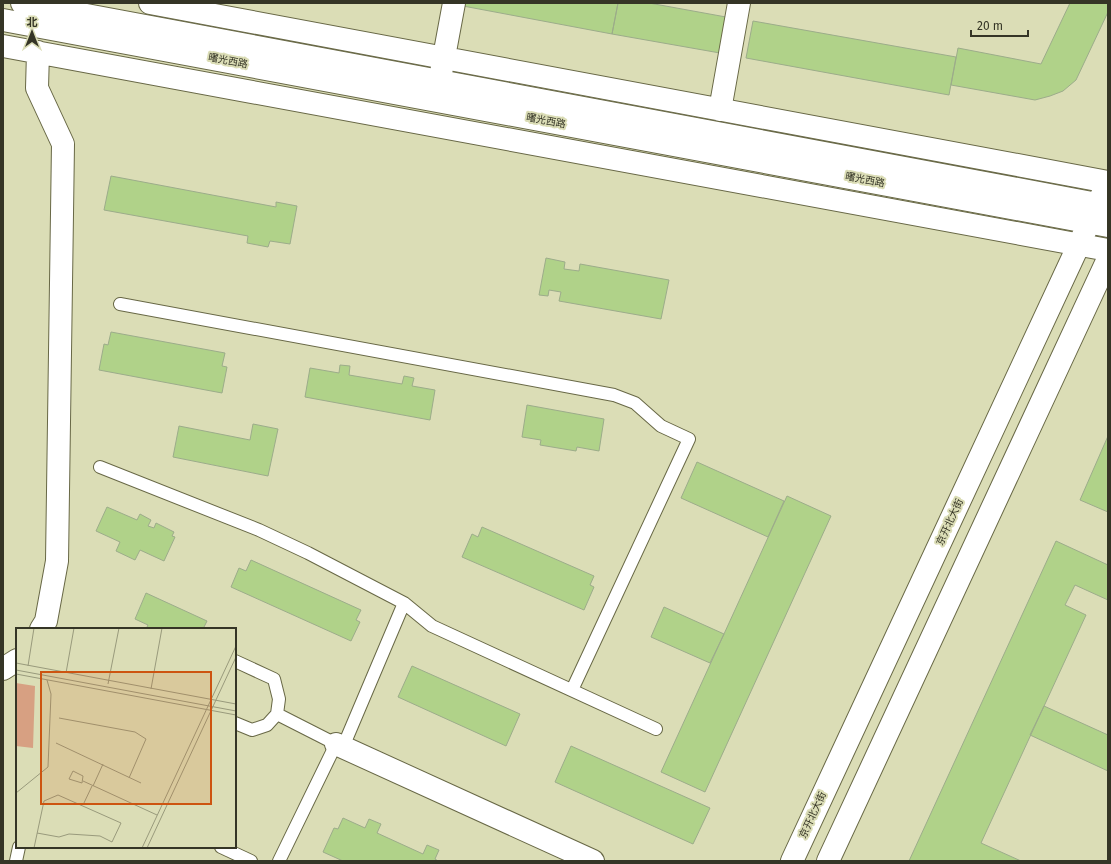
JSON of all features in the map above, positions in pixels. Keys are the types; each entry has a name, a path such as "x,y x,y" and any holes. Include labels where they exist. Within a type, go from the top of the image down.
{"main road":[{"name":"曙光西路","path":"22,3 440,80 1101,214"},
{"path":"440,80 454,3"},
{"path":"720,110 739,3"},
{"path":"158,4 1108,182"},
{"name":"曙光西路","path":"3,20 1101,214"},
{"path":"3,46 1108,250"},
{"path":"38,52 37,88 63,144 57,561 46,621 42,628"},
{"name":"京开北大街","path":"792,861 1079,245 1101,214 1108,182"},
{"path":"828,861 1108,259"},
{"path":"3,669 16,661"},
{"path":"339,746 594,861"}],"lane":[{"path":"120,304 614,395 635,403 661,426 689,439 572,690"},
{"path":"100,467 259,530 308,553 404,603 432,626 656,729"},
{"path":"279,861 339,746 404,603"},
{"path":"236,661 274,679 279,699 277,714 267,726 252,730 236,723"},
{"path":"277,714 339,746"},
{"path":"16,861 19,848"},
{"path":"223,848 251,861"}],"building":[{"path":"464,3 618,3 612,34 463,6"},
{"path":"618,3 649,3 726,17 720,53 612,34"},
{"path":"1070,3 1108,3 1108,12 1076,80 1063,91 1035,100 951,85 958,48 1041,64"},
{"path":"753,21 956,57 949,95 746,58"},
{"path":"111,176 276,207 276,202 297,206 290,244 270,241 268,247 247,243 248,236 104,210"},
{"path":"546,258 565,262 564,269 579,271 580,264 669,280 661,319 559,301 561,292 549,290 548,296 539,295"},
{"path":"111,332 225,353 222,366 227,367 222,393 99,370 104,344 108,345"},
{"path":"340,365 350,366 349,375 402,384 404,376 414,378 412,386 435,390 430,420 305,397 310,368 339,373"},
{"path":"527,405 604,419 599,451 577,447 576,451 540,445 541,440 522,437"},
{"path":"253,424 278,429 268,476 173,457 179,426 250,440"},
{"path":"1108,436 1108,512 1080,500"},
{"path":"697,462 784,501 768,537 681,498"},
{"path":"787,496 831,516 705,792 661,772"},
{"path":"107,507 137,520 140,514 151,520 148,526 154,528 156,523 174,532 172,536 175,537 164,561 140,550 135,560 116,551 120,542 96,531"},
{"path":"482,527 594,576 590,585 594,587 584,610 462,557 472,534 478,537"},
{"path":"1056,541 1108,565 1108,600 1075,585 1065,605 1086,615 981,843 1021,861 909,861"},
{"path":"251,560 361,610 356,620 360,622 351,641 231,587 239,568 246,571"},
{"path":"146,593 207,621 204,628 146,628 148,625 135,619"},
{"path":"664,607 724,634 710,663 651,637"},
{"path":"412,666 520,714 506,746 398,697"},
{"path":"1044,706 1108,735 1108,771 1030,735"},
{"path":"571,746 710,808 693,844 555,782"},
{"path":"343,818 365,828 369,819 381,824 377,833 423,854 427,845 439,850 435,859 438,861 343,861 323,852 334,828 338,829"}]}
